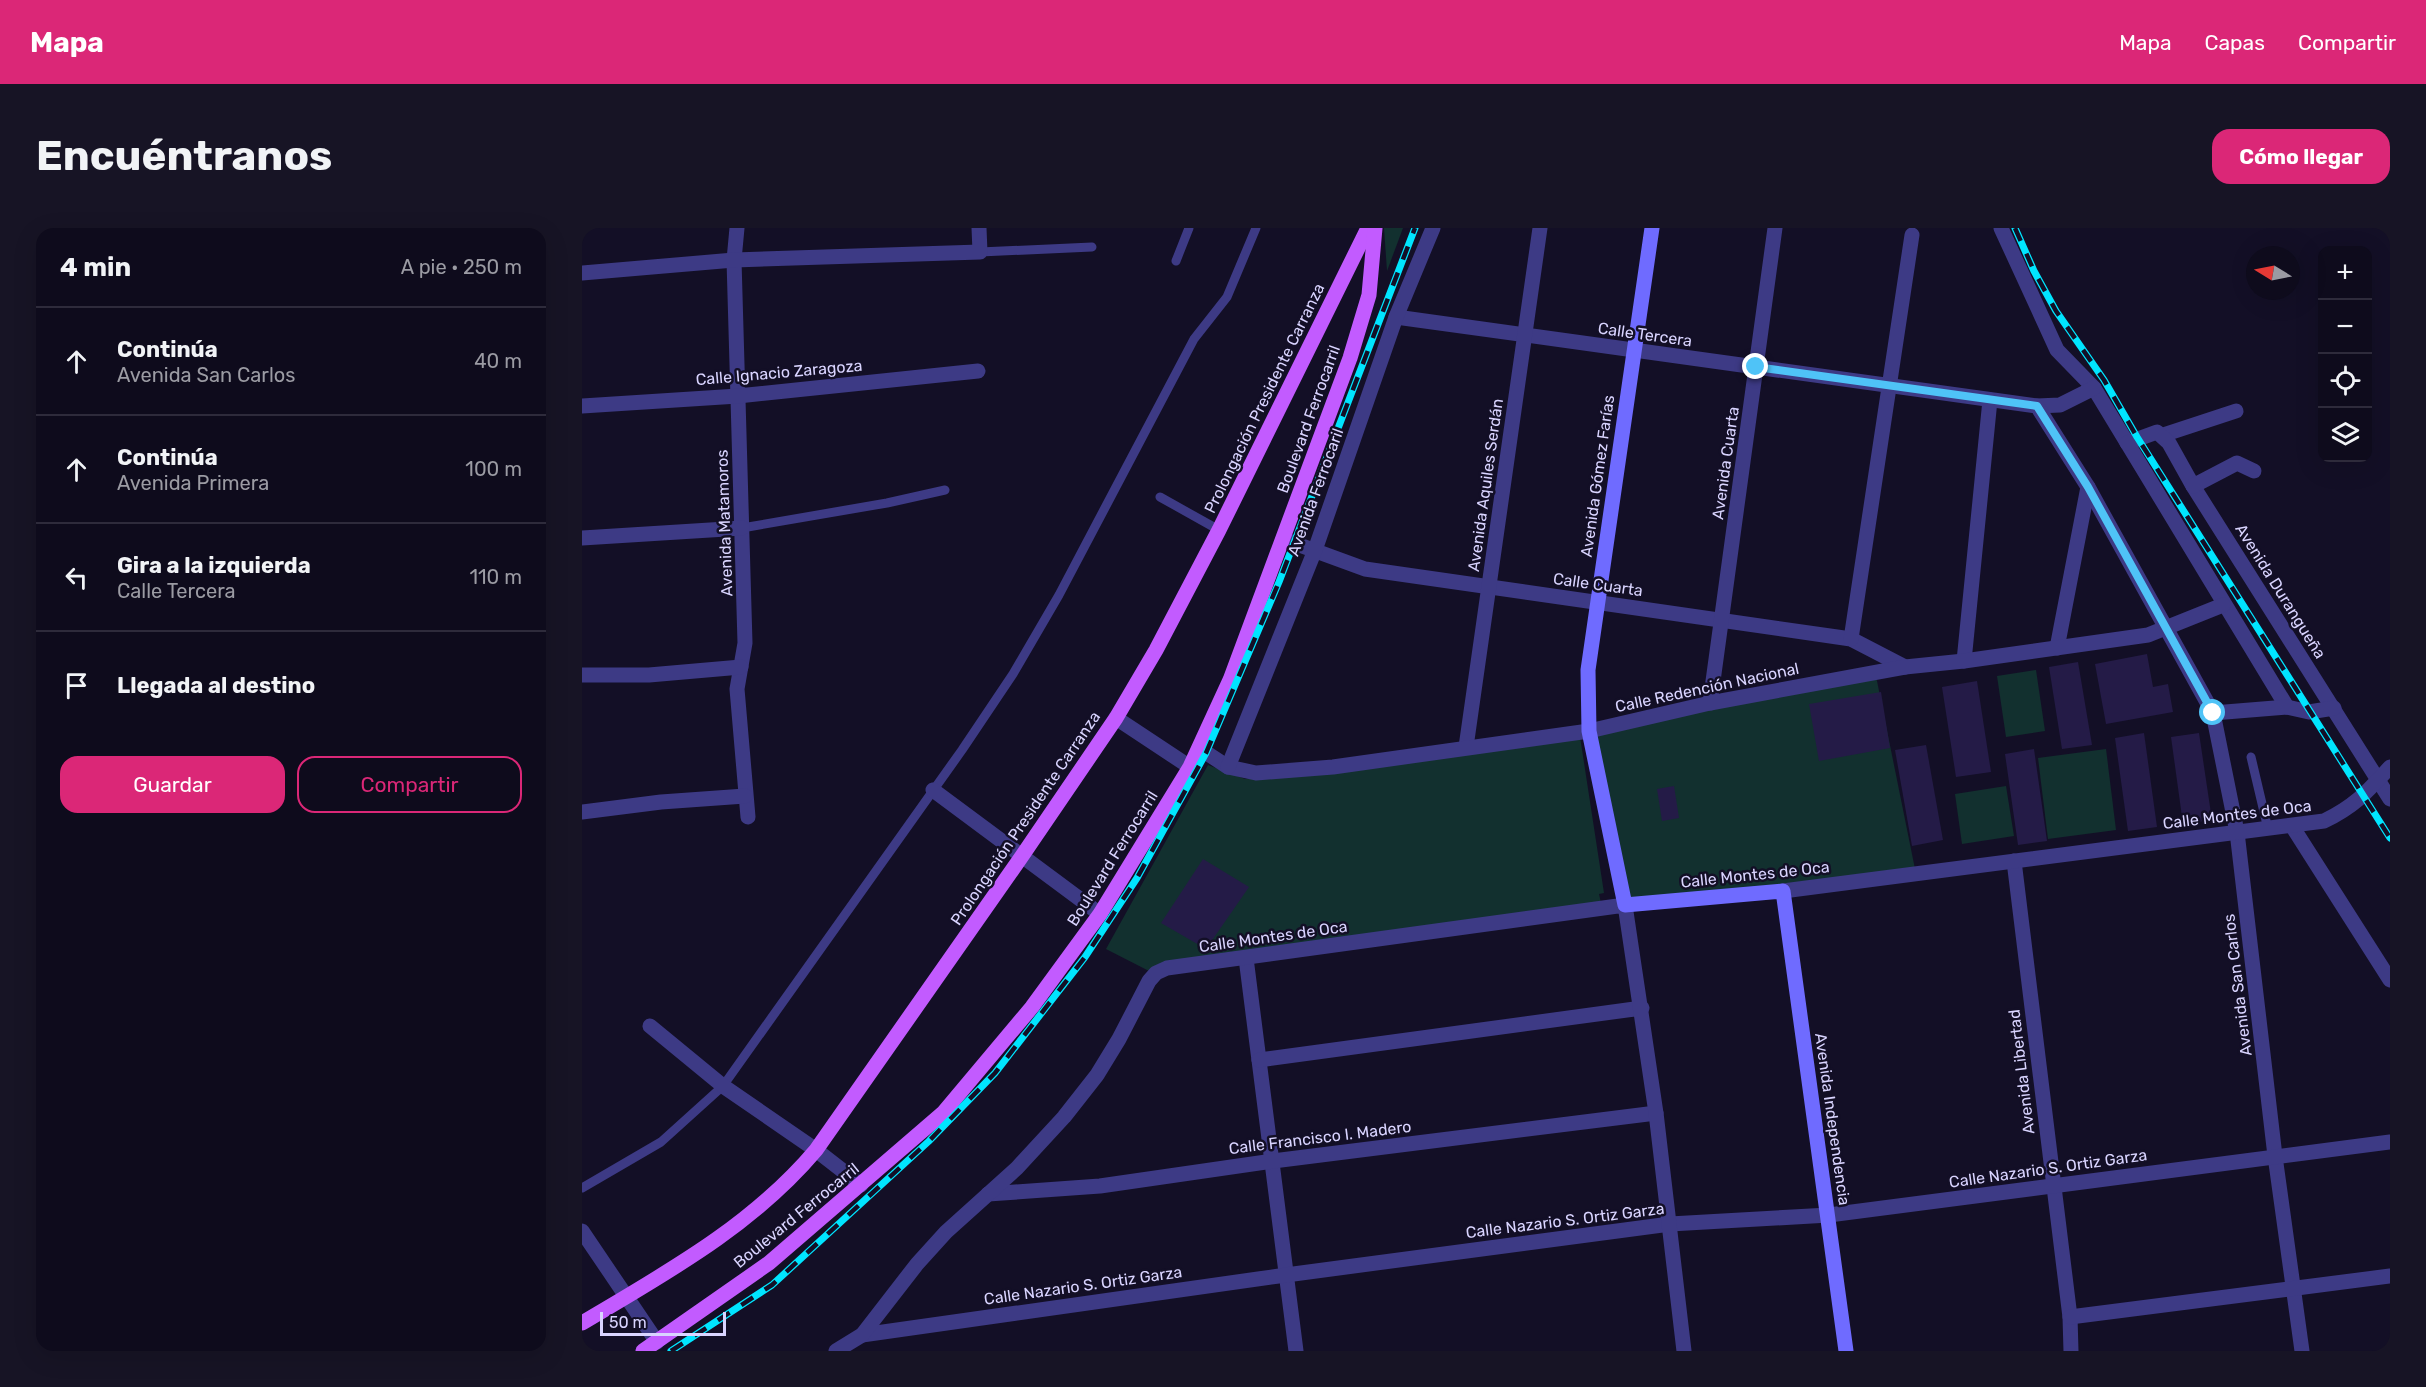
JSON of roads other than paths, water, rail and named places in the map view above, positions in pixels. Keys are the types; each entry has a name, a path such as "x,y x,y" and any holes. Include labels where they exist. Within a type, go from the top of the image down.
{"main road":[{"name":"Prolongación Presidente Carranza","path":"582,1323 724,1237 795,1175 816,1150 1022,856 1116,717 1156,650 1219,530 1368,228"},
{"name":"Boulevard Ferrocarril","path":"643,1351 769,1263 943,1113 1032,1007 1100,914 1190,766 1230,680 1350,358 1369,295 1375,228"},
{"name":"Avenida Gómez Farías","path":"1589,731 1588,670 1652,228"},
{"path":"1589,731 1626,905"},
{"name":"Calle Montes de Oca","path":"1626,905 1782,891"},
{"name":"Avenida Independencia","path":"1782,891 1829,1215 1846,1351"}],"street":[{"name":"Avenida Matamoros","path":"737,228 734,260 745,643 738,689 748,817"},
{"path":"582,273 734,260 980,252 979,228"},
{"name":"Avenida Ferrocaril","path":"1228,767 1314,550 1396,317 1433,228"},
{"name":"Avenida Aquiles Serdán","path":"1466,747 1540,228"},
{"name":"Avenida Cuarta","path":"1710,703 1775,228"},
{"path":"2001,228 2057,350 2094,388 2287,708"},
{"path":"1851,639 1912,235"},
{"name":"Calle Tercera","path":"1396,317 2037,406 2060,405 2094,388"},
{"name":"Calle Ignacio Zaragoza","path":"582,406 738,396 978,371"},
{"path":"1964,661 1990,400"},
{"name":"Avenida San Carlos","path":"2037,406 2088,487 2213,713 2237,832 2275,1156 2301,1351"},
{"path":"2127,443 2157,432 2163,435 2236,411"},
{"name":"Avenida Durangueña","path":"2163,435 2390,799"},
{"path":"2193,486 2237,463 2254,471"},
{"path":"2057,648 2088,487"},
{"path":"582,538 742,528"},
{"name":"Calle Cuarta","path":"1283,539 1365,569 1851,639 1905,667"},
{"name":"Calle Redención Nacional","path":"1199,748 1228,767 1256,773 1334,767 1589,731 1710,703 1905,667 2148,635 2223,605"},
{"path":"582,675 649,675 741,667"},
{"path":"2213,713 2287,708 2309,712 2334,708"},
{"path":"1116,717 1190,766"},
{"name":"Calle Montes de Oca","path":"1782,891 2324,821 2347,810 2364,796 2390,767"},
{"path":"933,790 1100,914"},
{"path":"582,812 661,802 746,796"},
{"path":"2292,826 2390,980"},
{"name":"Avenida Libertad","path":"2014,861 2070,1317 2071,1351"},
{"path":"1626,905 1656,1113 1684,1351"},
{"name":"Calle Montes de Oca","path":"988,1194 1044,1141 1097,1075 1119,1039 1149,981 1156,973 1167,968 1626,905"},
{"path":"1246,958 1296,1351"},
{"path":"1259,1060 1642,1008"},
{"path":"650,1026 723,1086 816,1150 861,1185"},
{"name":"Calle Francisco I. Madero","path":"988,1194 1100,1186 1273,1161 1656,1113"},
{"name":"Calle Nazario S. Ortiz Garza","path":"862,1335 1670,1224 1829,1215 2390,1142"},
{"path":"836,1351 862,1335 917,1264 946,1232 988,1194"},
{"path":"582,1231 657,1342"},
{"path":"2070,1317 2390,1276"}],"lane":[{"path":"1176,261 1189,228"},
{"path":"582,1188 661,1142 723,1086 933,790 1013,674 1059,596 1194,339 1227,297 1256,228"},
{"path":"980,252 1092,247"},
{"path":"742,528 887,503 945,490"},
{"path":"1160,497 1219,530"},
{"path":"2251,757 2268,829"}],"railway":[{"path":"671,1351 772,1285 929,1141 995,1073 1085,957 1137,878 1206,753 1279,582 1415,228"},
{"path":"2015,228 2034,271 2056,311 2104,380 2137,437 2390,838"}]}
